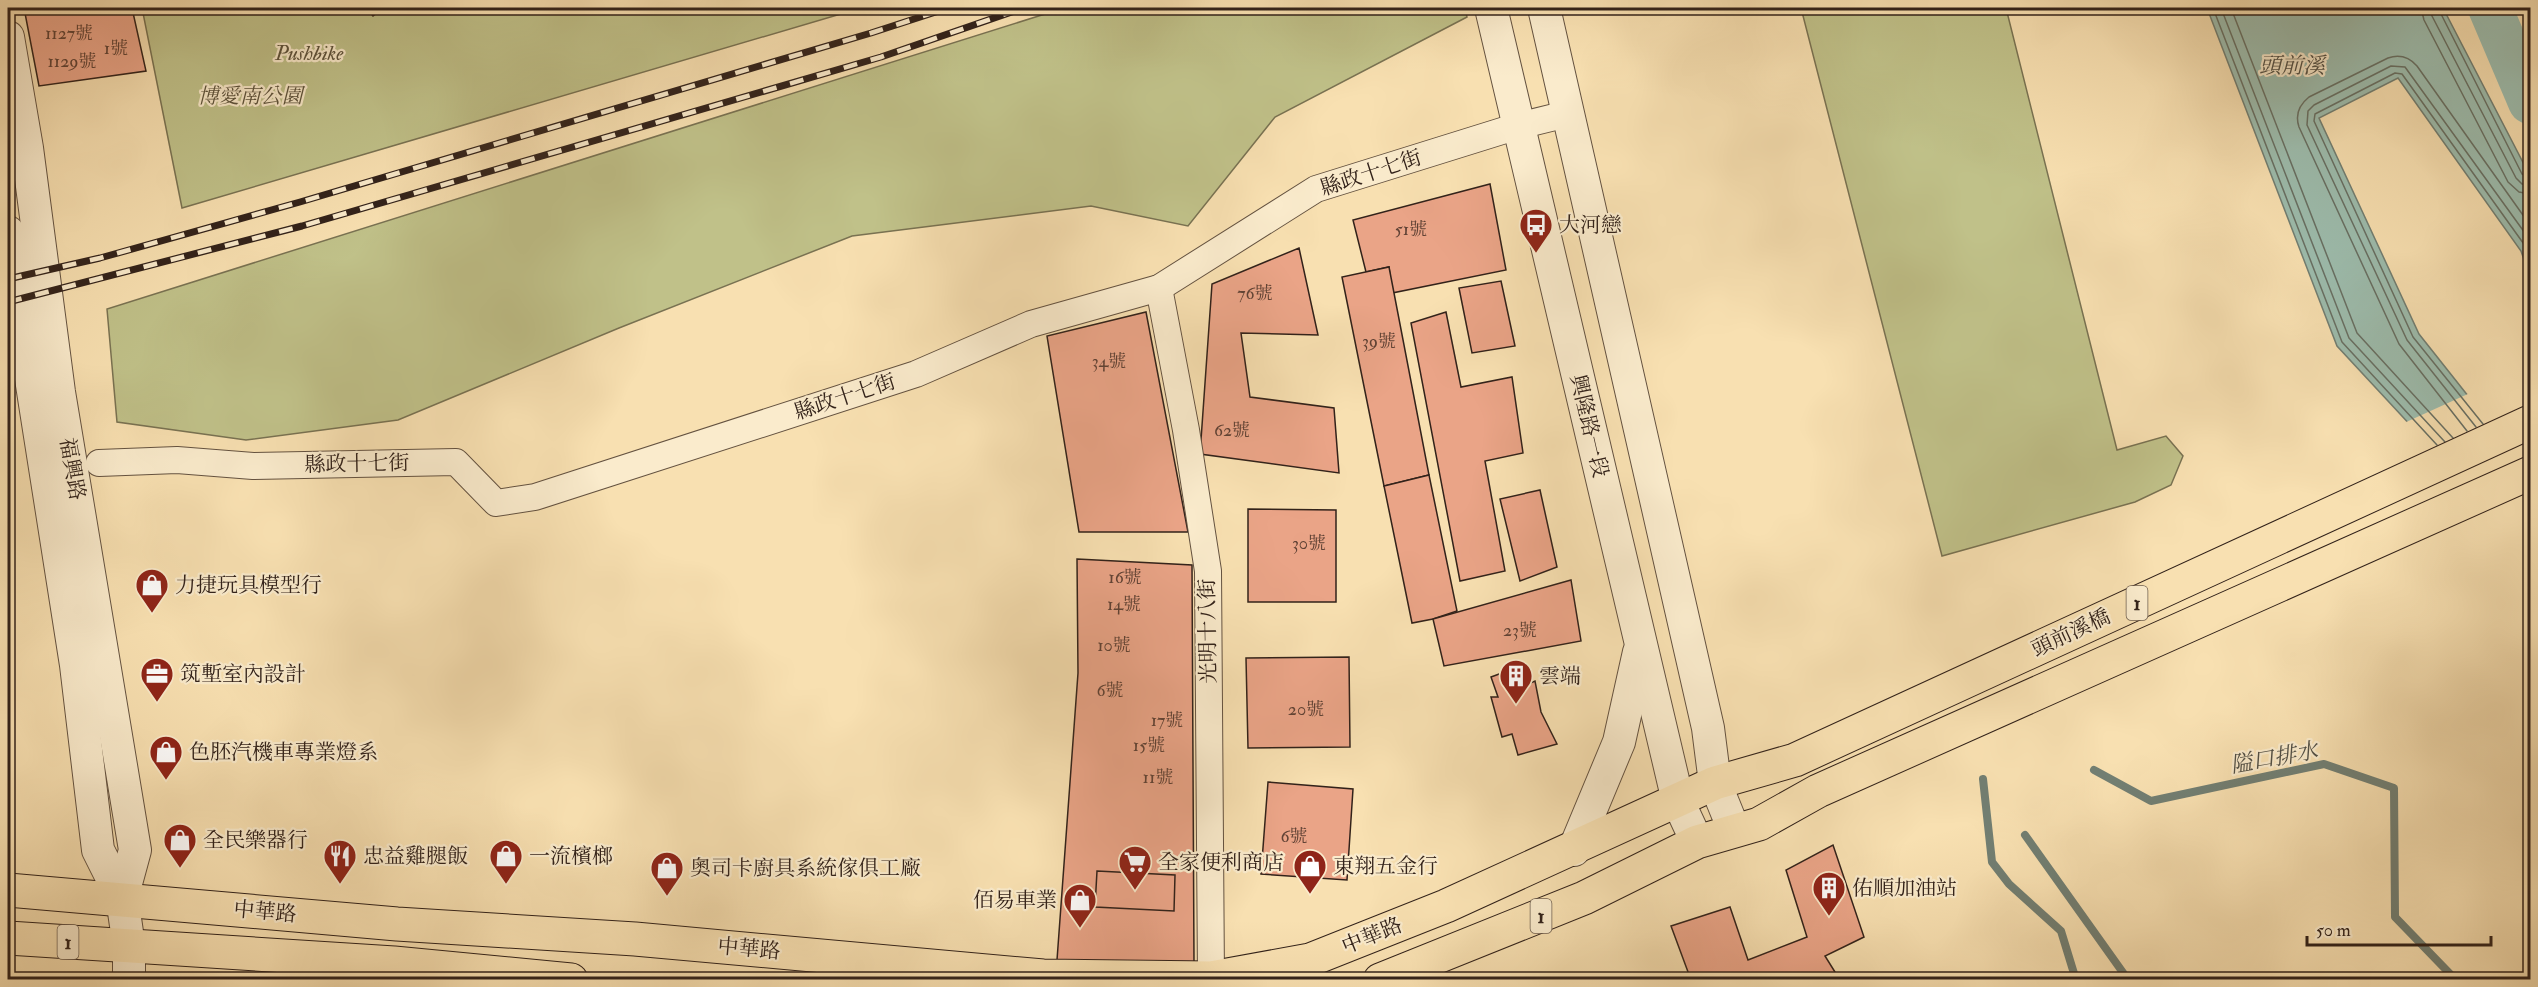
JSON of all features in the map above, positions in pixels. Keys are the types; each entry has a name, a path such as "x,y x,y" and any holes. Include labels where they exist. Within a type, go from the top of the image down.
{"main road":[{"name":"頭前溪橋","path":"1728,778 1795,760 2530,422"},
{"name":"頭前溪橋","path":"1746,827 1818,791 2530,473"},
{"name":"中華路","path":"8,890 122,898 397,924 635,939 1043,976 1211,978 1310,960 1446,906 1574,850 1728,778"},
{"name":"中華路","path":"1380,980 1584,898 1697,842 1746,827"},
{"name":"中華路","path":"8,938 394,963 571,980"}],"street":[{"name":"興隆路一段","path":"1491,8 1678,801 1697,842"},
{"path":"1544,8 1708,728 1746,827"},
{"name":"福興路","path":"8,37 27,148 59,392 135,850 122,898"},
{"name":"縣政十七街","path":"99,463 177,460 253,466 456,462 496,503 535,497 916,374 1031,324 1159,288 1316,189 1518,126 1567,114"},
{"name":"福興路","path":"8,232 76,665 98,850 122,898 129,946 129,980"},
{"name":"光明十八街","path":"1159,288 1186,430 1208,571 1211,978"},
{"path":"1574,850 1619,741 1640,645"}],"green space":[{"name":"博愛南公園","path":"142,8 861,8 182,208"},
{"path":"1064,8 1465,8 1467,17 1275,117 1188,226 1091,206 852,236 619,328 398,420 246,440 117,422 107,309"},
{"path":"1801,8 2006,8 2117,450 2166,436 2183,456 2171,485 2135,502 1942,556"}],"water":[{"name":"頭前溪","path":"2207,8 2443,8 2530,176 2530,277 2521,251 2398,78 2319,118 2419,334 2530,474 2530,554 2337,346"}],"pier":[{"path":"2470,393 2530,469 2530,546 2522,550 2404,423"}],"building":[{"path":"24,8 132,8 146,71 39,86"},
{"path":"366,8 383,8 373,16"},
{"path":"1490,184 1506,270 1392,293 1389,267 1366,272 1353,220"},
{"path":"1299,248 1318,335 1241,333 1250,397 1334,408 1339,473 1200,454 1212,284"},
{"path":"1389,267 1429,475 1384,486 1342,277"},
{"path":"1501,281 1515,346 1472,353 1459,288"},
{"path":"1146,312 1188,532 1079,532 1047,336"},
{"path":"1446,312 1461,387 1512,377 1523,453 1485,461 1505,571 1460,581 1411,323"},
{"path":"1429,475 1457,611 1412,623 1384,486"},
{"path":"1540,490 1557,567 1520,581 1500,499"},
{"path":"1248,509 1336,510 1336,602 1248,602"},
{"path":"1077,559 1192,565 1194,963 1057,960 1078,673"},
{"path":"1571,580 1581,641 1444,666 1433,619"},
{"path":"1349,657 1350,747 1248,748 1246,658"},
{"name":"雲端","path":"1521,666 1524,686 1535,681 1541,712 1557,744 1518,755 1512,734 1502,737 1491,697 1498,697 1491,677"},
{"path":"1268,782 1353,789 1347,880 1261,874"},
{"name":"佑順加油站","path":"1833,845 1864,937 1825,956 1840,980 1691,980 1671,926 1730,907 1748,960 1807,937 1786,870"},
{"name":"全家便利商店","path":"1097,871 1175,875 1174,911 1095,907"}],"waterway":[{"name":"頭前溪","path":"2490,8 2530,102"},
{"name":"隘口排水","path":"2094,770 2151,801 2324,764 2394,788 2395,917 2456,980"},
{"path":"1983,779 1992,862 2009,884 2061,931 2076,980"},
{"path":"2025,835 2124,974 2125,980"}],"railway":[{"path":"8,279 100,258 300,202 871,33 948,8"},
{"path":"8,302 302,226 881,57 1023,8"}],"place":[{"name":"大河戀","path":"1536,254"},
{"name":"力捷玩具模型行","path":"152,614"},
{"name":"筑塹室內設計","path":"157,703"},
{"name":"雲端","path":"1516,705"},
{"name":"色胚汽機車專業燈系","path":"166,781"},
{"name":"全民樂器行","path":"180,869"},
{"name":"忠益雞腿飯","path":"340,885"},
{"name":"一流檳榔","path":"506,885"},
{"name":"全家便利商店","path":"1135,891"},
{"name":"東翔五金行","path":"1310,895"},
{"name":"奧司卡廚具系統傢俱工廠","path":"667,897"},
{"name":"佑順加油站","path":"1829,917"},
{"name":"佰易車業","path":"1080,929"}],"park label":[{"name":"Pushbike","path":"309,53"}]}
